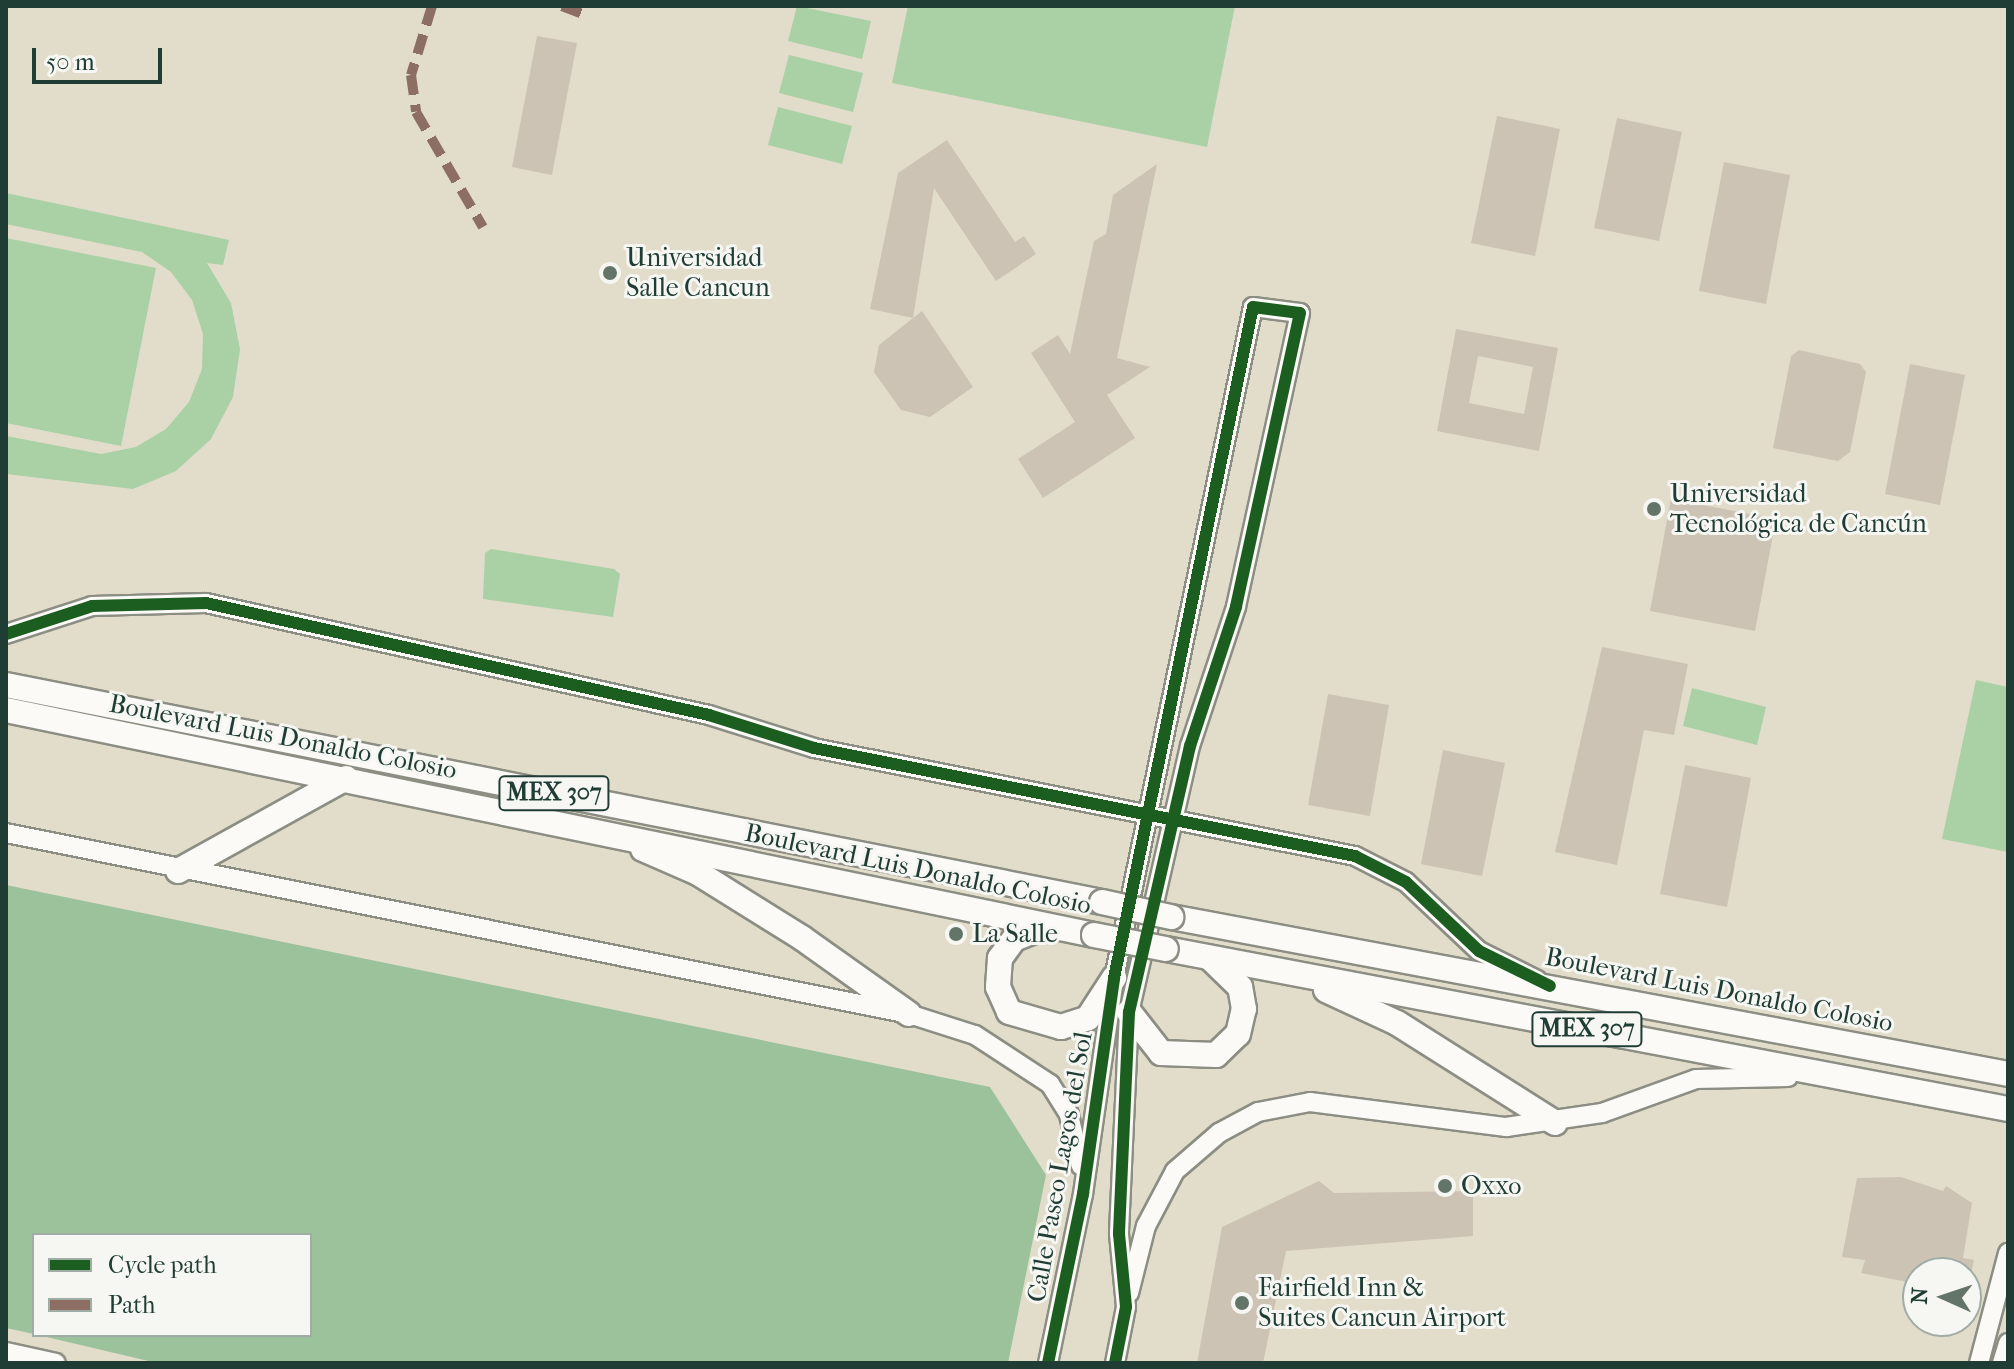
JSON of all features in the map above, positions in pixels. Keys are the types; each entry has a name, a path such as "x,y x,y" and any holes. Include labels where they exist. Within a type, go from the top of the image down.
{"main road":[{"name":"Boulevard Luis Donaldo Colosio","path":"6,685 1171,917 2008,1074"},
{"name":"Boulevard Luis Donaldo Colosio","path":"6,710 593,828 1044,927 1875,1083 2002,1112"},
{"path":"178,871 346,778"},
{"path":"593,828 698,873 909,1014"},
{"path":"1044,927 1014,939 1000,958 998,987 1009,1012 1032,1024 1075,1023 1088,1018 1114,978"},
{"path":"1129,1012 1161,1053 1216,1055 1238,1034 1244,1009 1240,987 1210,958"},
{"path":"1275,970 1378,1012 1555,1123"}],"street":[{"name":"Calle Paseo Lagos del Sol","path":"1048,1363 1083,1194 1114,978 1152,813 1253,307 1300,313 1236,607 1173,816 1129,1012 1119,1234 1126,1307 1115,1363"},
{"path":"6,634 92,606 206,603 709,715 814,748 1173,816 1355,856 1406,882 1479,951 1550,986"},
{"path":"6,833 178,871 909,1014 989,1042 1050,1084 1081,1153 1083,1194"},
{"path":"1126,1307 1146,1226 1175,1171 1219,1133 1258,1112 1310,1102 1506,1127 1555,1123 1710,1078 1875,1083"},
{"path":"1979,1363 2008,1253"},
{"path":"2002,1363 2008,1343"},
{"path":"6,1352 56,1363"}],"green space":[{"path":"797,6 871,21 862,59 788,41"},
{"path":"908,6 1235,6 1207,147 892,83"},
{"path":"789,55 863,73 853,112 779,93"},
{"path":"778,107 852,126 842,164 768,145"},
{"path":"6,193 229,240 223,265 207,263 231,303 240,349 233,397 211,439 176,471 133,489 6,474 6,436 101,454 136,447 166,429 189,402 202,369 203,334 192,300 171,272 142,252 6,224"},
{"path":"6,238 156,268 121,446 6,423"},
{"path":"491,549 614,569 620,574 613,617 483,599 485,553"},
{"path":"1976,680 2008,687 2008,852 1942,839"},
{"path":"1692,688 1766,707 1757,745 1683,726"},
{"path":"6,885 990,1087 1046,1175 1008,1363 157,1363 46,1337 312,1337 312,1233 32,1233 32,1334 6,1328"}],"building":[{"path":"537,36 577,43 552,175 512,167"},
{"path":"1497,116 1560,129 1535,256 1471,243"},
{"path":"1617,118 1682,132 1659,241 1594,228"},
{"path":"947,140 1015,242 1024,236 1036,254 996,281 934,188 913,318 870,309 898,173"},
{"path":"1724,162 1790,175 1766,304 1699,291"},
{"path":"1157,164 1117,358 1150,367 1107,395 1135,438 1043,498 1018,459 1075,422 1031,353 1058,335 1070,354 1094,241 1106,234 1113,195"},
{"path":"922,311 973,387 930,417 901,410 874,372 879,345"},
{"path":"1456,329 1558,348 1539,451 1437,431","holes":["1478,356 1533,367 1524,414 1469,403"]},
{"path":"1799,350 1860,364 1866,372 1850,452 1838,461 1773,448 1791,356"},
{"path":"1910,364 1965,375 1940,505 1885,494"},
{"path":"1671,499 1776,519 1755,631 1650,611"},
{"path":"1602,647 1688,664 1674,735 1644,730 1617,865 1555,852"},
{"path":"1328,694 1389,705 1370,816 1308,805"},
{"path":"1443,750 1505,763 1482,876 1421,864"},
{"path":"1685,765 1751,778 1727,907 1660,894"},
{"path":"1901,1177 1943,1191 1946,1186 1972,1203 1963,1257 1902,1257 1902,1281 1861,1273 1865,1260 1842,1257 1857,1178"},
{"name":"Fairfield Inn & Suites Cancun Airport","path":"1319,1181 1334,1193 1473,1191 1473,1236 1286,1251 1263,1363 1197,1363 1222,1227"}],"marked path":[{"path":"432,6 411,75 416,112 483,227"},
{"path":"562,6 586,15"}],"cycle path":[{"path":"1048,1363 1083,1194 1114,978 1253,307 1300,313 1236,607 1190,746 1129,1012 1119,1234 1126,1307 1115,1363"},
{"path":"6,634 92,606 206,603 709,715 814,748 1355,856 1406,882 1479,951 1550,986"}],"place":[{"name":"Universidad Salle Cancun","path":"610,273"},
{"name":"Universidad Tecnológica de Cancún","path":"1654,509"},
{"name":"La Salle","path":"956,934"},
{"name":"Oxxo","path":"1445,1186"},
{"name":"Fairfield Inn & Suites Cancun Airport","path":"1242,1303"}]}
